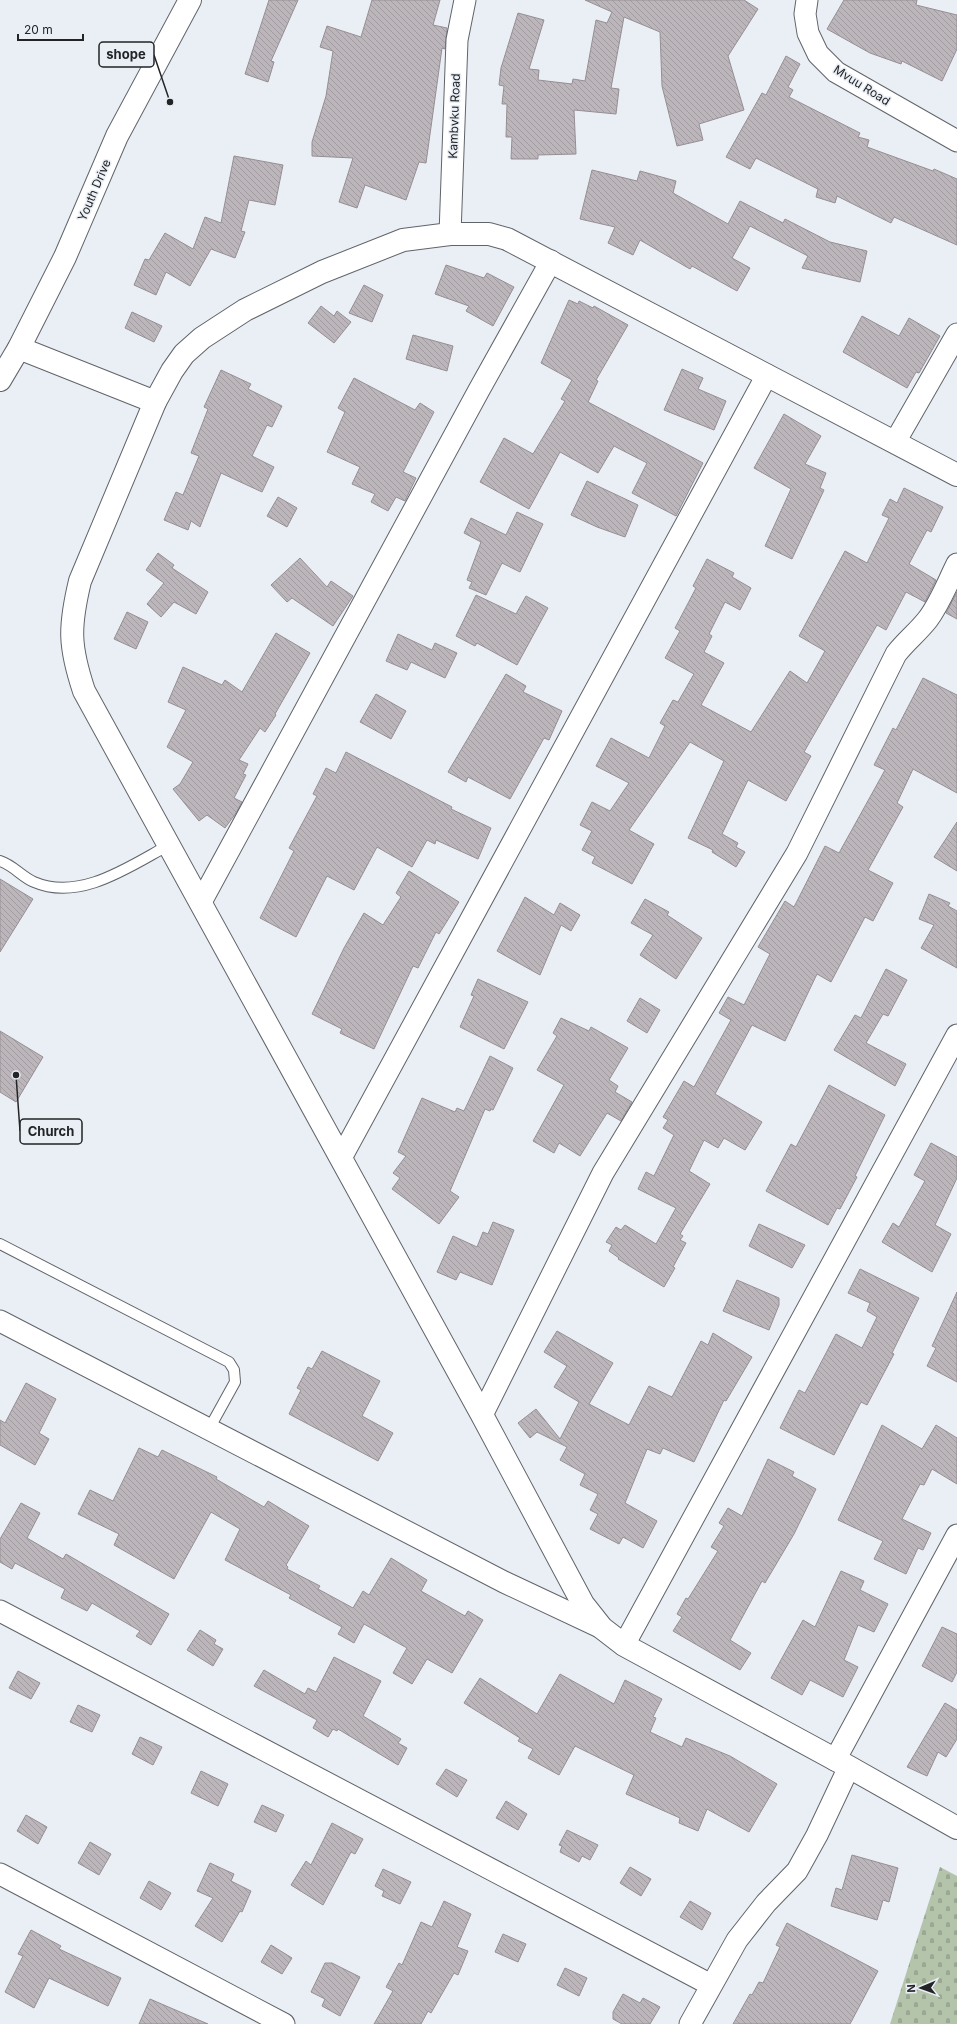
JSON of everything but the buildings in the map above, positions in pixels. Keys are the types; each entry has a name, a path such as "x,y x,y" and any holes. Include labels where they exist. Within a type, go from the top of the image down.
{"street":[{"name":"Youth Drive","path":"0,380 19,348 66,257 117,136 190,0"},
{"name":"Kambvku Road","path":"450,234 456,40 465,0"},
{"name":"Mvuu Road","path":"807,0 805,14 808,34 818,54 836,72 957,141"},
{"path":"602,1628 583,1604 560,1564 482,1415 342,1158 84,691 75,664 71,636 73,608 80,581 155,402 172,371 184,354 202,338 245,310 322,272 404,240 450,234 489,234 507,239 957,475"},
{"path":"201,902 479,390 551,261"},
{"path":"895,442 957,334"},
{"path":"19,348 155,402"},
{"path":"342,1158 767,375"},
{"path":"482,1415 603,1173 797,853 896,654 907,640 919,631 929,617 957,564"},
{"path":"624,1645 957,1035"},
{"path":"0,1321 504,1582 602,1628 624,1645 957,1828"},
{"path":"690,2024 737,1940 766,1902 797,1871 817,1835 842,1764 957,1535"},
{"path":"0,1611 711,1985"},
{"path":"0,1874 284,2024"}],"lane":[{"path":"0,861 34,882 56,888 82,886 105,879 169,845"},
{"path":"0,1244 228,1362 234,1370 235,1382 209,1429"}],"green space":[{"path":"940,1867 957,1876 957,2024 890,2024"}],"place":[{"name":"shope","path":"170,102"},
{"name":"Church","path":"16,1075"}]}
